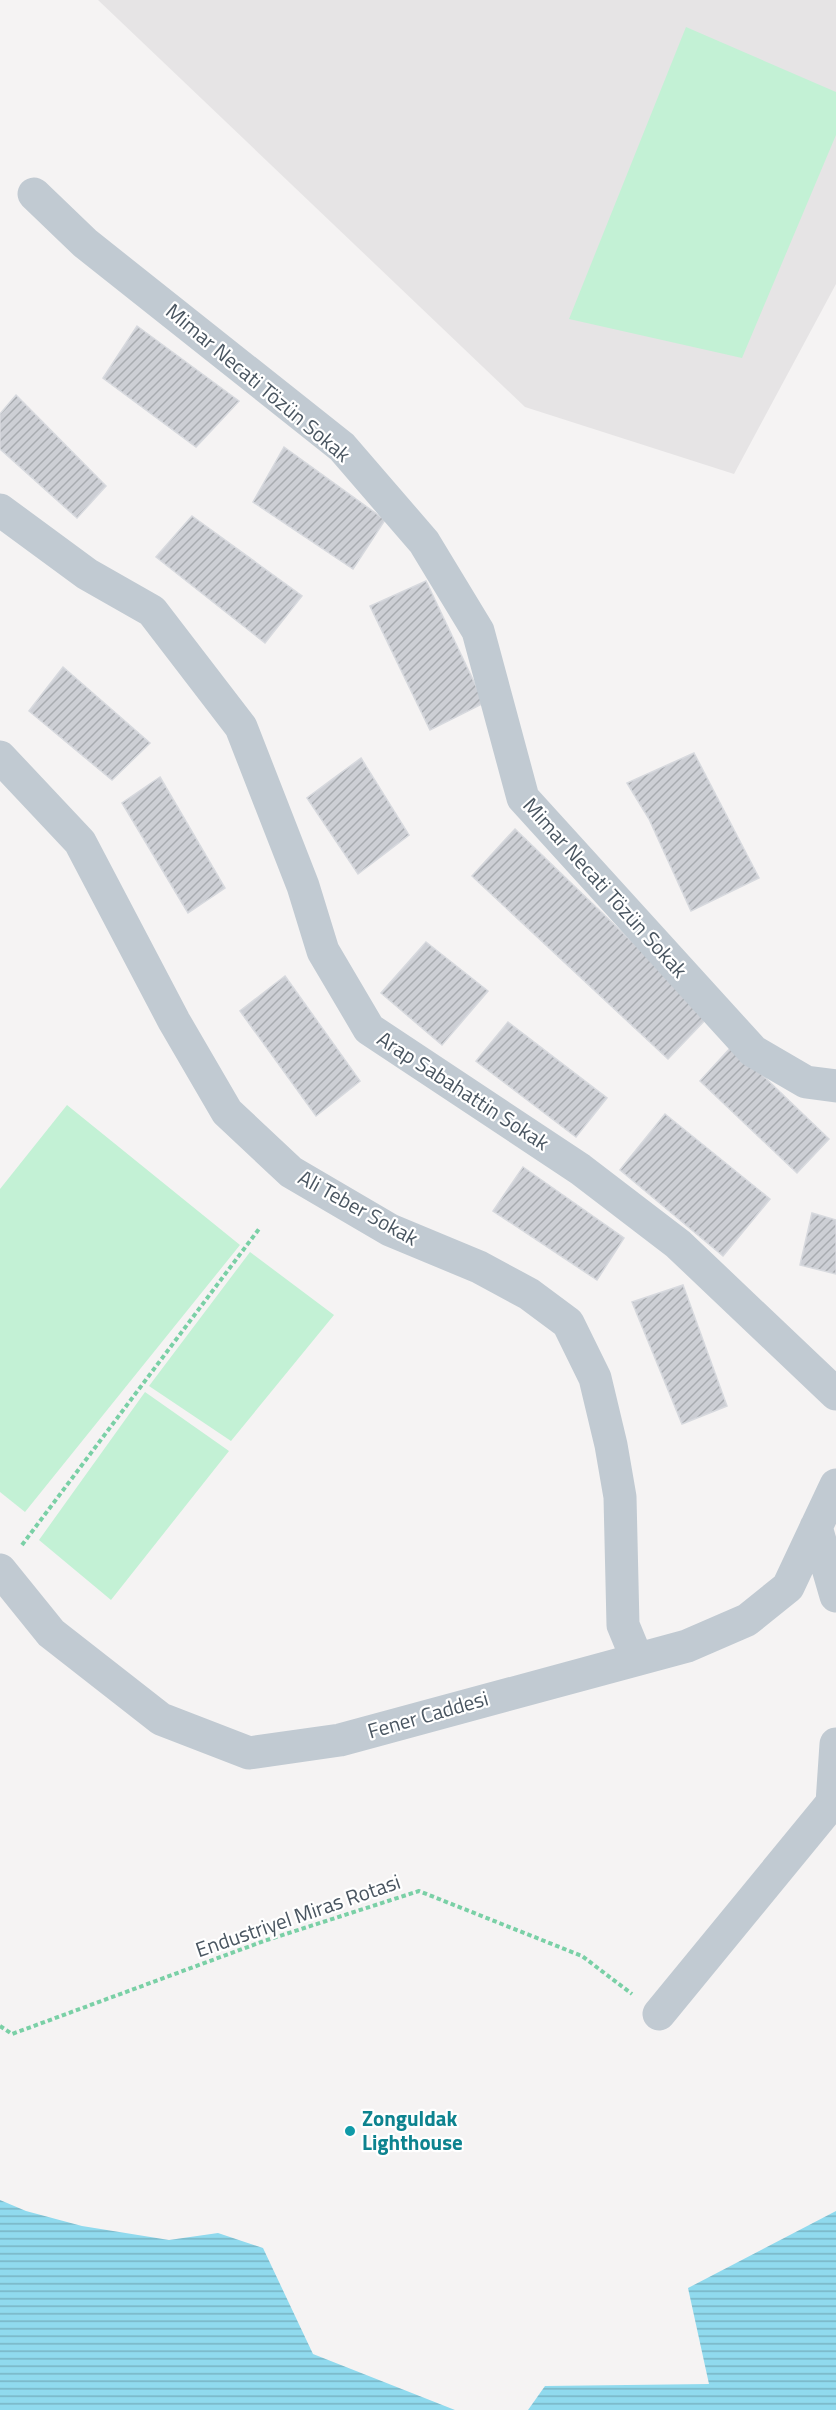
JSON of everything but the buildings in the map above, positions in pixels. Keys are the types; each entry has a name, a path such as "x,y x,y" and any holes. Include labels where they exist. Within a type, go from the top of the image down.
{"street":[{"name":"Mimar Necati Tözün Sokak","path":"34,194 86,243 342,447 424,542 478,631 523,798 753,1051 806,1082 836,1086"},
{"name":"Arap Sabahattin Sokak","path":"0,510 87,574 152,611 241,728 303,886 323,951 369,1029 580,1169 678,1244 836,1394"},
{"name":"Ali Teber Sokak","path":"0,757 80,842 174,1021 227,1112 291,1172 390,1230 479,1266 529,1294 568,1323 595,1378 611,1445 620,1497 624,1625 638,1659"},
{"name":"Fener Caddesi","path":"9,1560 51,1633 161,1719 249,1753 340,1740 687,1646 747,1620 788,1587 836,1485"},
{"path":"816,1527 836,1596"},
{"path":"659,2014 832,1803 836,1744"}],"path":[{"path":"9,1560 260,1229"},
{"name":"Endustriyel Miras Rotasi","path":"0,2026 12,2034 264,1941 419,1891 582,1956 659,2014"}],"shaded area":[{"path":"98,0 836,0 836,284 734,474 525,407"}],"green space":[{"path":"686,27 836,92 836,135 742,358 569,319"},
{"path":"67,1105 240,1245 25,1512 0,1492 0,1189"},
{"path":"250,1252 334,1315 231,1441 149,1386"},
{"path":"145,1392 229,1451 111,1600 39,1540"}],"water":[{"path":"0,2200 26,2211 82,2226 169,2240 218,2233 263,2248 313,2354 455,2410 0,2410"},
{"path":"836,2211 836,2410 528,2410 545,2386 709,2384 688,2288"}],"place":[{"name":"Zonguldak Lighthouse","path":"350,2131"}]}
